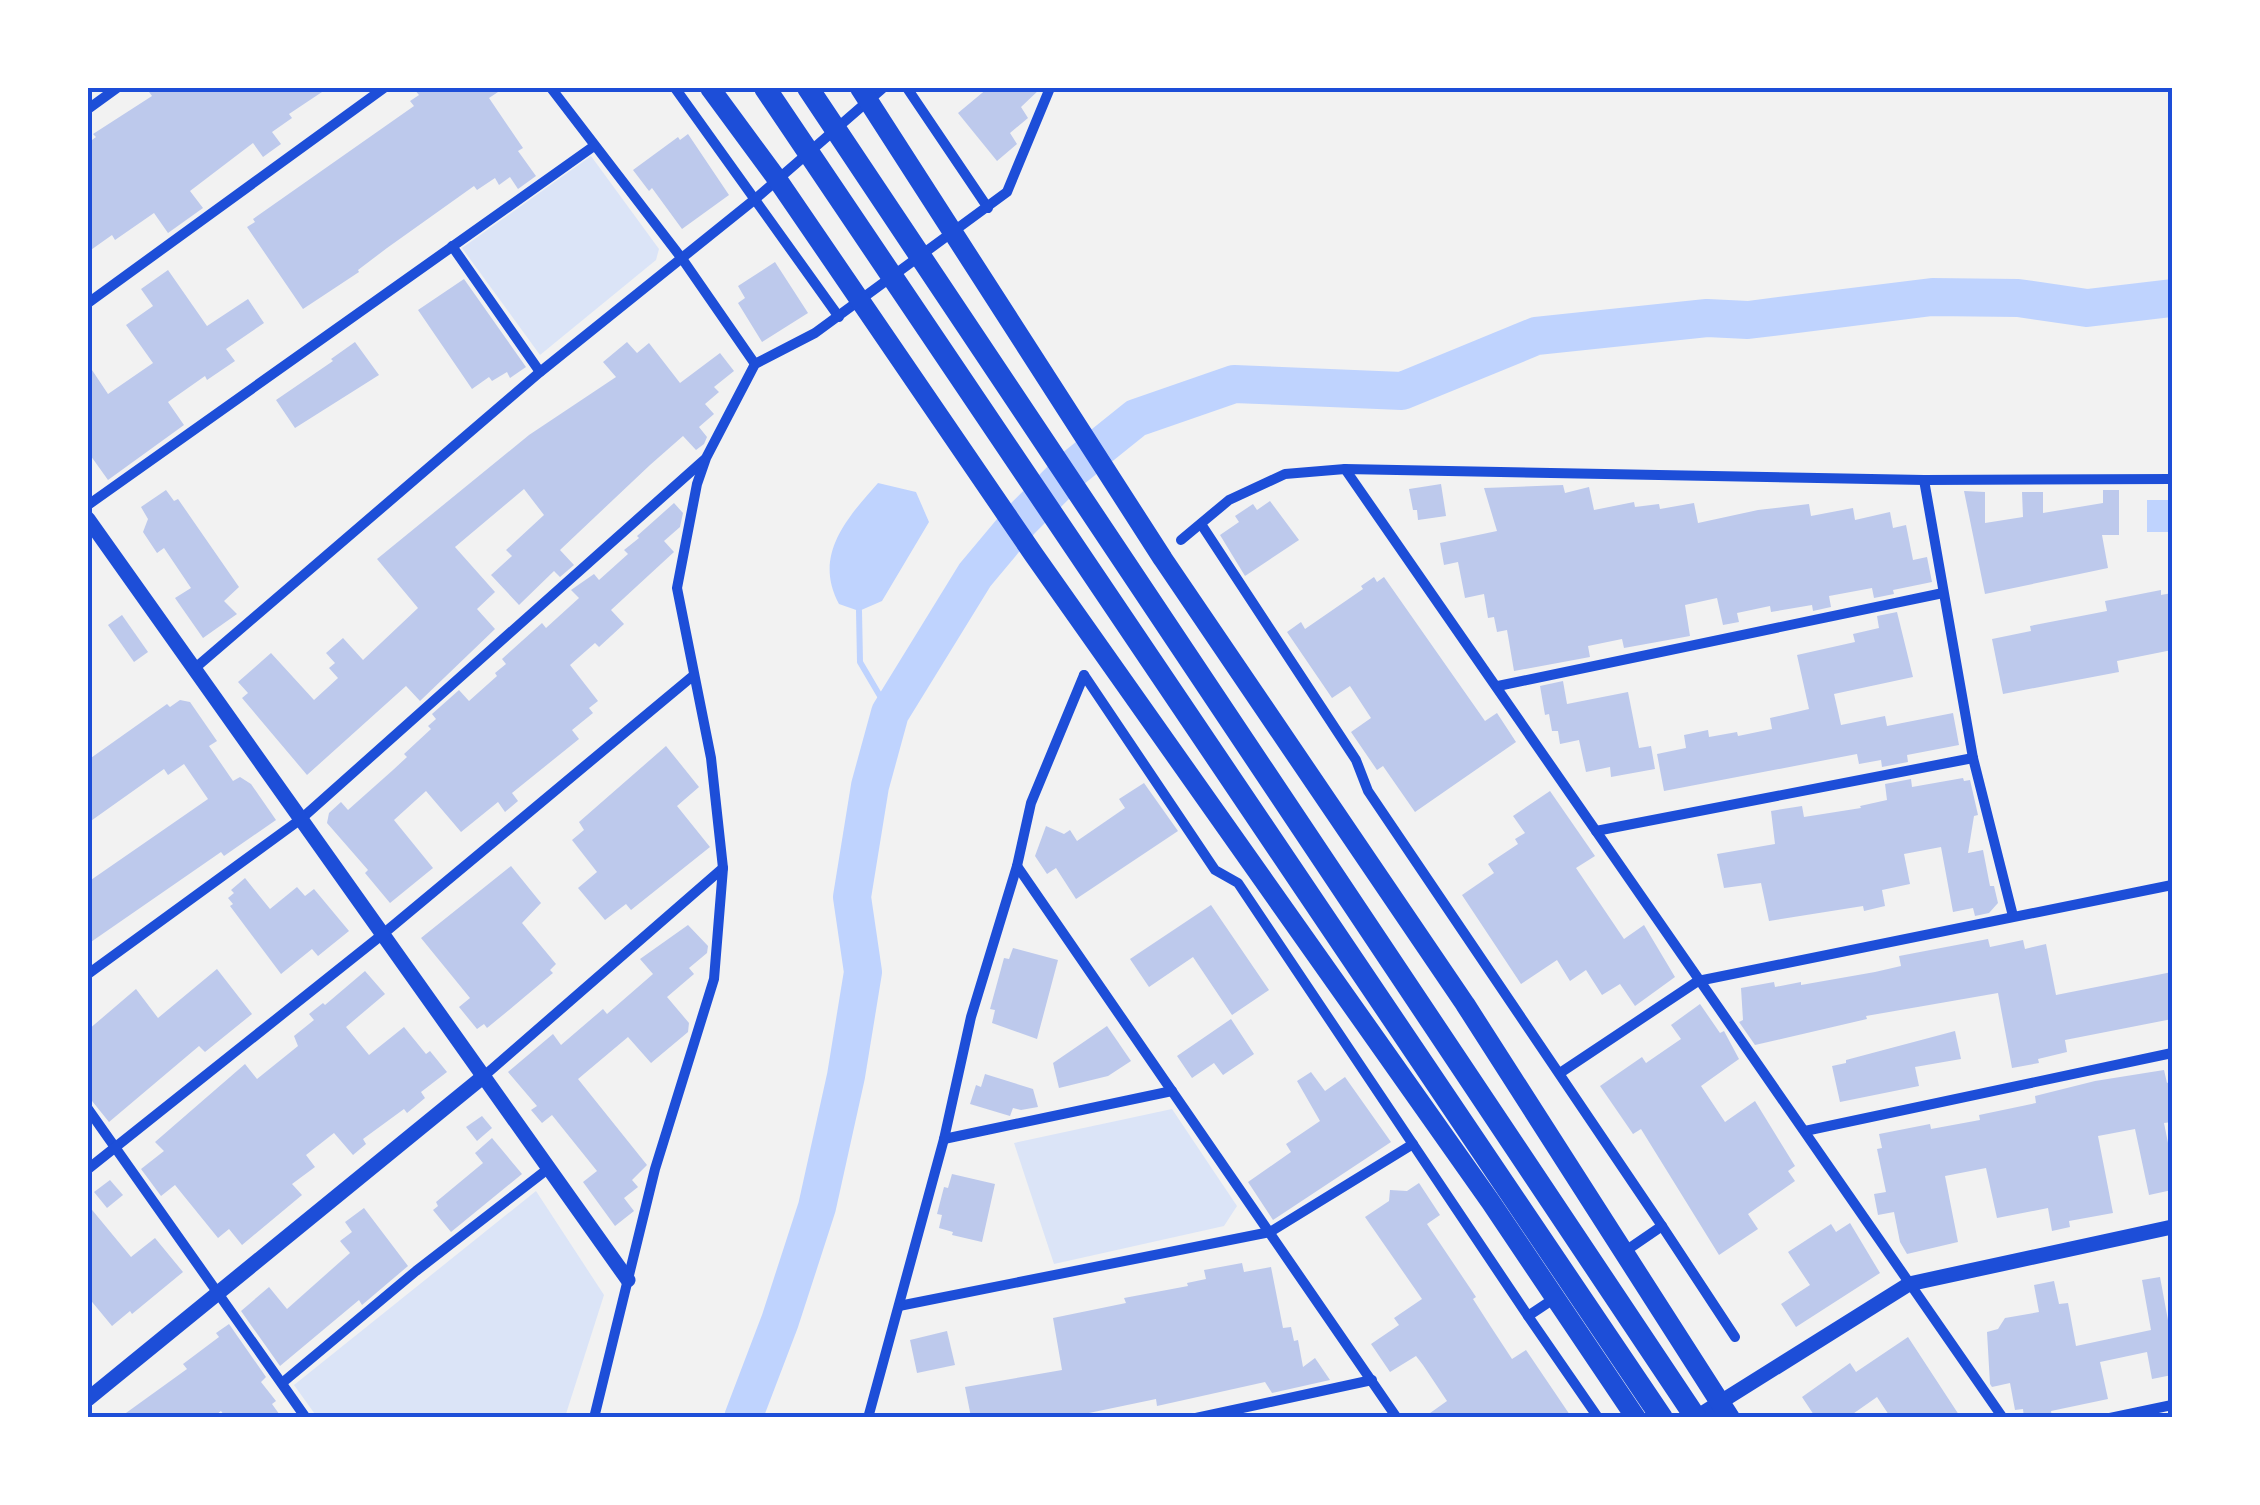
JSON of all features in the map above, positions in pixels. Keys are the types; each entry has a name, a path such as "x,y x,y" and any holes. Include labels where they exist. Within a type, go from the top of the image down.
{"highway":[{"path":"710,88 1636,1418"},
{"path":"762,88 1662,1418"},
{"path":"808,88 1696,1418"},
{"path":"860,88 1188,596 1465,1004 1725,1410"}],"street":[{"path":"88,108 116,88"},
{"path":"88,303 384,88"},
{"path":"551,88 683,260 755,364"},
{"path":"675,88 839,316"},
{"path":"194,669 540,372 683,260 883,88"},
{"path":"906,88 988,208"},
{"path":"594,1418 655,1169 714,978 724,868 711,758 677,588 706,458 755,364 815,333 1007,192 1050,88"},
{"path":"88,504 594,146"},
{"path":"452,246 540,372"},
{"path":"88,974 301,819 706,458"},
{"path":"1345,469 2002,1418"},
{"path":"1181,540 1230,500 1285,474 1345,469 1924,480 2172,479"},
{"path":"1924,480 1973,758 2013,916"},
{"path":"88,519 628,1280"},
{"path":"1201,524 1356,760 1368,792 1735,1337"},
{"path":"1498,686 1943,593"},
{"path":"88,1169 383,934 694,675"},
{"path":"868,1418 944,1139 971,1017 1017,866 1031,803 1084,675 1214,870 1238,883 1597,1416"},
{"path":"1596,830 1973,758"},
{"path":"1017,866 1397,1418"},
{"path":"88,1399 484,1076 724,868"},
{"path":"1560,1073 1698,981 2172,885"},
{"path":"1805,1130 2172,1052"},
{"path":"944,1139 1172,1091"},
{"path":"88,1108 306,1418"},
{"path":"899,1306 1270,1232 1413,1144"},
{"path":"282,1383 416,1271 549,1168"},
{"path":"1624,1252 1662,1226"},
{"path":"1696,1418 1725,1410 1909,1284 2172,1227"},
{"path":"1528,1316 1555,1298"},
{"path":"1196,1418 1372,1380"},
{"path":"2110,1418 2172,1405"}],"shaded area":[{"path":"591,156 659,249 656,260 540,355 462,248"},
{"path":"1172,1109 1237,1206 1224,1226 1054,1264 1014,1143"},
{"path":"536,1191 604,1295 565,1417 317,1417 294,1385"}],"water":[{"path":"878,483 916,492 929,522 882,601 859,611 839,604 832,586 831,554 845,524"},
{"path":"2147,500 2172,500 2172,532 2147,532"}],"building":[{"path":"146,88 328,88 289,114 292,118 272,132 281,144 263,157 253,143 190,191 203,208 168,233 154,213 115,240 112,235 88,252 88,143 96,137 93,134 152,96"},
{"path":"413,88 504,88 489,98 523,148 518,151 536,176 518,189 510,177 499,185 495,178 477,190 474,186 303,309 247,227 414,106 410,101 419,95"},
{"path":"988,88 1041,88 1021,107 1028,118 1010,133 1017,144 997,161 958,113"},
{"path":"688,134 729,195 682,229 652,188 649,191 633,170"},
{"path":"775,262 808,313 762,342 738,303 745,298 738,286"},
{"path":"168,270 207,326 248,299 264,323 226,349 235,361 168,402 184,425 108,480 88,452 88,364 108,394 153,363 126,325 153,306 141,289"},
{"path":"464,279 526,367 510,378 507,372 492,381 489,377 472,389 418,310"},
{"path":"355,342 379,375 295,428 276,400"},
{"path":"627,342 637,353 649,343 680,383 720,353 734,371 714,387 719,392 705,404 714,414 699,427 707,437 704,444 696,450 683,436 560,550 574,565 560,577 554,571 519,605 491,575 512,556 506,550 544,515 524,489 455,547 495,592 477,609 495,629 420,701 406,686 307,775 242,698 248,693 238,682 271,653 314,700 338,678 329,668 335,663 326,653 343,638 363,660 418,608 377,559 529,435 616,377 603,362"},
{"path":"1441,484 1446,516 1418,520 1409,489"},
{"path":"1563,485 1565,493 1589,487 1594,510 1634,502 1635,507 1659,504 1660,509 1694,503 1698,523 1809,504 1811,516 1853,508 1855,520 1890,512 1893,528 1906,525 1913,560 1927,557 1932,582 1874,598 1872,588 1829,596 1831,607 1813,611 1812,605 1771,612 1770,606 1737,613 1739,622 1723,625 1717,598 1685,605 1690,636 1624,648 1622,639 1588,646 1590,657 1514,671 1507,630 1497,632 1494,617 1488,618 1484,594 1465,598 1458,562 1444,565 1440,543 1497,531 1484,488"},
{"path":"166,490 174,501 178,499 239,587 224,601 237,614 203,638 175,598 191,588 164,548 157,553 143,532 148,519 141,507"},
{"path":"2103,490 2119,490 2119,535 2102,535 2108,568 1985,594 1964,491 1985,492 1985,523 2023,517 2022,492 2043,492 2043,513 2103,503"},
{"path":"1270,501 1299,540 1245,576 1220,535 1239,522 1235,516 1253,504 1257,510"},
{"path":"674,503 683,513 680,527 664,541 674,552 611,610 624,624 599,647 595,643 570,665 598,701 589,708 593,713 572,730 579,739 512,793 518,801 505,812 498,802 461,832 426,791 394,820 433,868 390,903 365,873 368,870 327,823 329,813 341,802 348,810 393,770 431,729 428,726 436,719 432,714 459,690 469,701 497,676 495,673 506,664 502,659 542,623 546,628 579,598 571,590 594,574 599,580 628,554 624,550 637,536"},
{"path":"1374,577 1377,582 1384,577 1485,721 1497,713 1516,742 1415,812 1383,766 1377,770 1351,732 1371,718 1350,686 1332,698 1287,632 1301,622 1305,629"},
{"path":"2161,590 2161,595 2172,593 2172,650 2117,661 2119,672 2003,694 1992,639 2031,631 2030,626 2107,611 2105,601"},
{"path":"1897,612 1913,677 1834,694 1841,725 1885,716 1887,726 1953,713 1959,745 1907,755 1908,762 1882,767 1881,760 1859,764 1857,754 1664,791 1657,754 1686,748 1684,735 1708,730 1709,737 1737,732 1738,736 1772,729 1770,718 1809,709 1797,655 1855,642 1853,634 1879,628 1877,616"},
{"path":"122,615 148,652 134,662 108,625"},
{"path":"1563,681 1567,704 1628,692 1639,748 1651,746 1655,769 1611,777 1610,767 1586,772 1579,740 1560,744 1558,731 1552,731 1549,714 1545,715 1540,686"},
{"path":"180,700 190,702 217,741 209,746 233,781 240,777 251,784 276,820 224,856 221,852 88,944 88,882 208,799 184,764 168,775 164,769 88,823 88,760 167,704 170,707"},
{"path":"666,746 699,787 677,806 710,847 631,910 626,904 605,920 578,888 597,872 572,840 584,830 579,822"},
{"path":"1911,779 1912,787 1970,780 1978,815 1974,816 1968,853 1983,850 1990,886 1994,886 1998,903 1989,913 1975,916 1973,908 1953,912 1941,847 1904,854 1910,884 1882,890 1885,906 1864,911 1863,906 1769,921 1761,883 1724,888 1717,854 1775,844 1771,811 1802,806 1804,817 1861,808 1887,800 1885,784"},
{"path":"1144,783 1178,831 1076,899 1056,868 1047,874 1035,856 1046,826 1064,834 1070,830 1077,841 1125,808 1119,799"},
{"path":"1550,791 1595,856 1576,868 1624,939 1644,925 1675,977 1635,1006 1620,984 1602,995 1586,970 1570,981 1557,960 1521,984 1462,895 1494,873 1488,864 1518,844 1515,839 1525,833 1513,816"},
{"path":"511,866 541,903 522,923 556,964 550,970 553,973 509,1010 487,1028 484,1024 477,1029 459,1007 470,998 421,938"},
{"path":"245,878 270,909 297,887 305,896 314,889 349,931 318,956 312,949 281,974 230,906 233,904 228,898 234,893 231,890"},
{"path":"1211,905 1269,990 1232,1015 1193,957 1149,987 1130,959"},
{"path":"688,925 708,946 707,953 689,968 694,974 667,997 689,1023 688,1032 651,1063 628,1037 578,1079 647,1165 632,1180 638,1187 624,1198 634,1211 615,1226 583,1182 597,1171 552,1115 542,1123 531,1110 537,1106 508,1072 553,1034 561,1045 603,1009 607,1014 653,974 640,959"},
{"path":"1988,939 1990,947 2023,940 2025,949 2046,944 2056,995 2172,972 2172,1019 2065,1040 2067,1052 2012,1068 1998,993 1866,1016 1867,1019 1755,1045 1739,1022 1743,1020 1741,988 1774,982 1775,987 1801,985 1875,972 1901,966 1899,956"},
{"path":"1013,948 1058,960 1037,1039 992,1023 995,1010 990,1009 1004,958 1009,959"},
{"path":"217,969 252,1014 205,1052 199,1046 109,1122 88,1096 88,1030 136,989 158,1018"},
{"path":"365,971 385,994 346,1027 369,1055 404,1027 447,1072 421,1092 425,1098 407,1113 404,1109 363,1139 366,1144 353,1155 334,1133 306,1155 315,1167 292,1184 302,1195 242,1245 229,1229 218,1238 175,1185 161,1196 141,1169 164,1151 155,1142 245,1064 257,1079 298,1046 294,1036 314,1020 309,1014"},
{"path":"1700,1004 1720,1033 1724,1031 1739,1059 1701,1086 1725,1122 1755,1101 1795,1166 1788,1171 1795,1181 1748,1214 1758,1229 1719,1255 1641,1129 1633,1134 1600,1086 1642,1057 1646,1063 1681,1039 1671,1025"},
{"path":"1231,1019 1254,1054 1223,1075 1214,1063 1192,1078 1177,1056"},
{"path":"1107,1026 1131,1061 1108,1076 1059,1088 1053,1063"},
{"path":"1955,1031 1961,1059 1915,1067 1919,1086 1840,1102 1832,1066"},
{"path":"2164,1070 2167,1083 2172,1081 2172,1122 2164,1123 2172,1163 2172,1190 2149,1195 2135,1129 2098,1136 2113,1213 2069,1221 2070,1227 2052,1231 2048,1208 1997,1218 1986,1168 1945,1176 1958,1242 1907,1254 1900,1242 1894,1212 1878,1215 1874,1194 1886,1192 1877,1149 1882,1148 1879,1134 1980,1120 1979,1115 2036,1103 2035,1096"},
{"path":"1311,1072 1325,1091 1345,1077 1391,1142 1273,1220 1248,1182 1291,1152 1286,1144 1320,1121 1297,1081"},
{"path":"985,1074 1033,1089 1038,1107 1013,1108 1010,1116 970,1104 976,1085 981,1087"},
{"path":"482,1116 492,1128 477,1141 466,1127"},
{"path":"492,1138 522,1174 451,1232 433,1210 438,1206 436,1202 483,1163 475,1153"},
{"path":"952,1174 995,1184 982,1242 939,1228 942,1215 937,1214"},
{"path":"110,1180 123,1195 107,1208 94,1192"},
{"path":"1419,1183 1440,1215 1427,1224 1476,1297 1473,1299 1491,1327 1512,1359 1526,1350 1572,1418 1423,1418 1447,1401 1423,1365 1416,1356 1390,1372 1371,1344 1399,1325 1394,1318 1422,1299 1365,1217 1389,1201 1390,1190 1407,1191"},
{"path":"88,1205 131,1257 155,1238 183,1272 112,1326 88,1297"},
{"path":"364,1208 408,1266 362,1305 359,1300 280,1366 241,1311 269,1287 287,1309 350,1253 340,1241 352,1232 345,1222"},
{"path":"1850,1223 1880,1273 1796,1327 1781,1304 1810,1285 1788,1252 1831,1224 1836,1232"},
{"path":"1242,1263 1244,1272 1271,1267 1283,1328 1291,1327 1294,1341 1298,1340 1303,1367 1315,1358 1330,1380 1272,1393 1265,1382 1157,1406 1156,1399 1065,1418 971,1417 965,1387 1062,1370 1053,1318 1126,1303 1124,1298 1188,1286 1187,1283 1206,1279 1204,1270"},
{"path":"2160,1277 2172,1331 2172,1375 2152,1379 2147,1352 2100,1362 2108,1399 2051,1411 2052,1418 2024,1418 2023,1409 2015,1410 2010,1383 1992,1387 1990,1384 1987,1332 1998,1329 2005,1318 2039,1312 2034,1285 2054,1281 2059,1304 2068,1303 2076,1346 2151,1330 2142,1280"},
{"path":"229,1324 266,1377 261,1382 276,1401 272,1404 282,1418 226,1418 221,1411 212,1418 119,1418 187,1369 183,1364 219,1337 216,1333"},
{"path":"947,1331 955,1365 917,1373 910,1340"},
{"path":"1908,1337 1961,1418 1891,1418 1877,1397 1847,1418 1816,1418 1802,1397 1850,1363 1856,1372"}],"waterway":[{"path":"743,1418 817,1207 846,1076 863,972 852,897 870,786 890,713 975,575 1021,520 1070,471 1136,418 1234,384 1402,391 1536,336 1707,318 1748,320 1932,297 2018,298 2087,308 2172,298"},
{"path":"859,611 860,662 890,713"}]}
